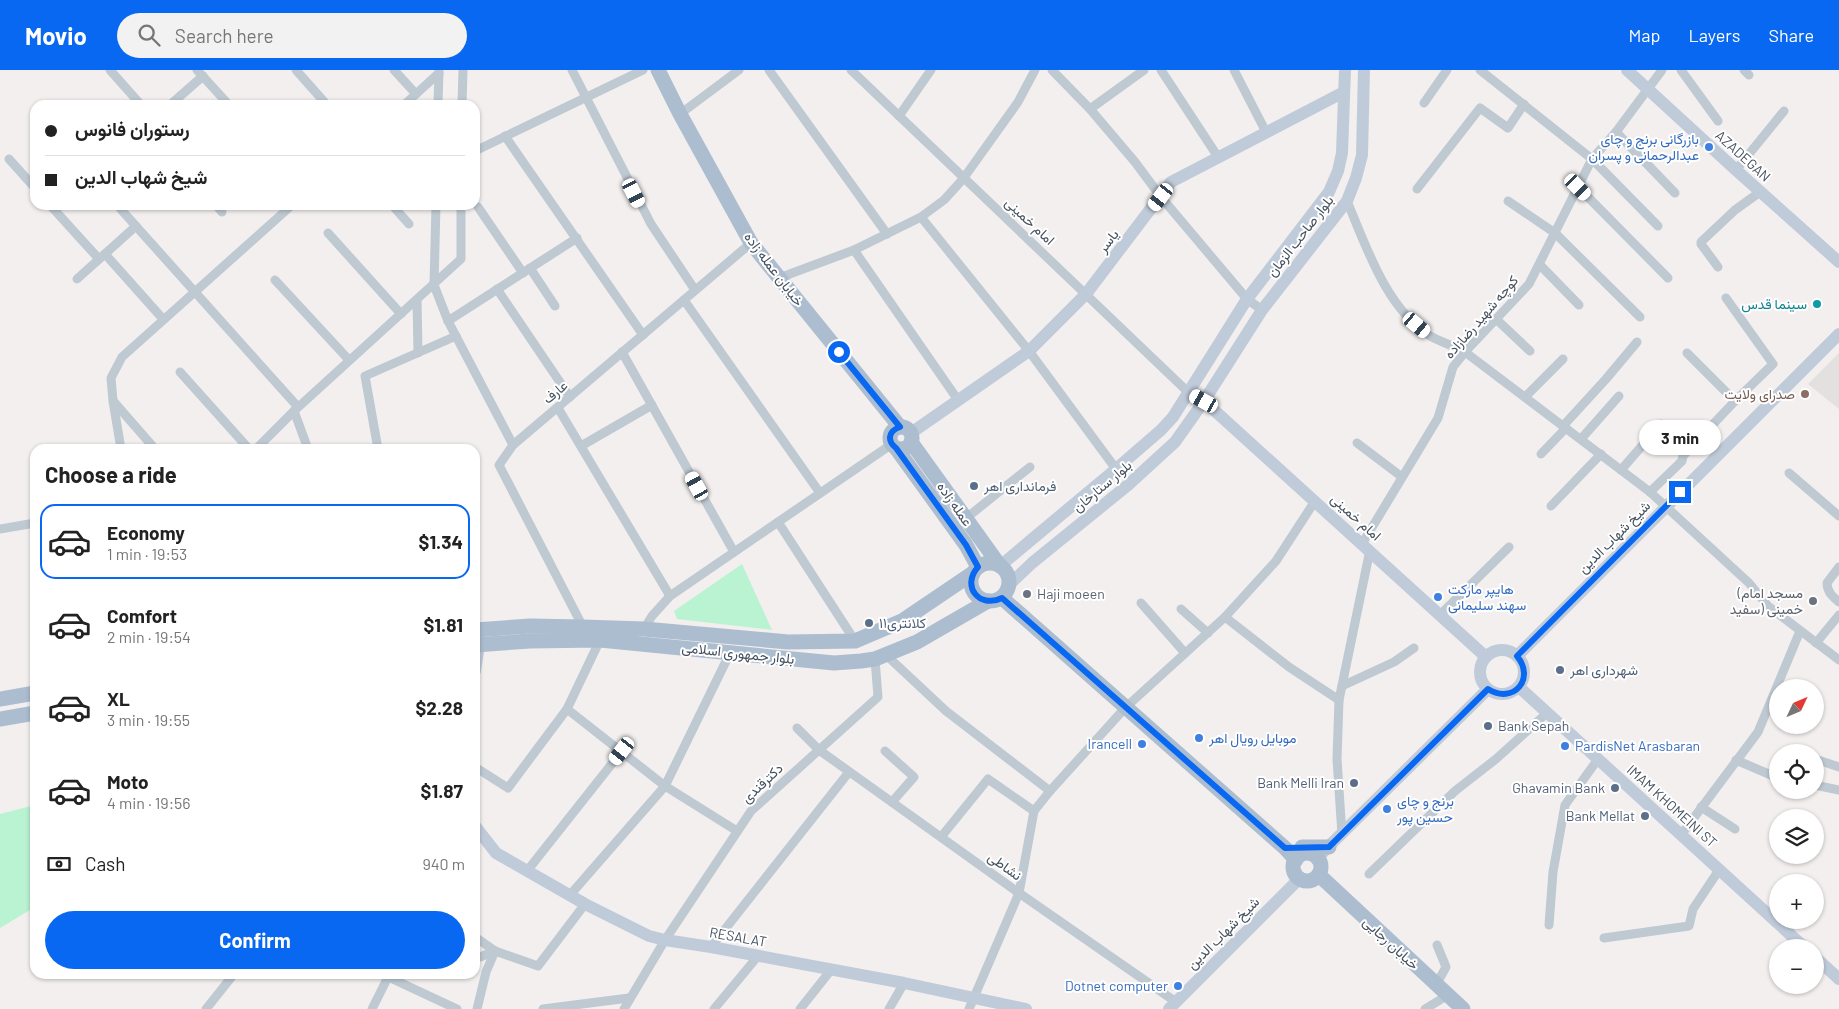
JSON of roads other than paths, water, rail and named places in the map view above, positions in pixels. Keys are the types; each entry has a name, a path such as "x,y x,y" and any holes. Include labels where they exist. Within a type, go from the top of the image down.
{"main road":[{"name":"خیابان عمله زاده","path":"658,70 751,243 907,434"},
{"name":"بلوار صاحب الزمان","path":"1189,393 1247,299 1329,192 1338,171 1342,154 1345,70"},
{"name":"بلوار صاحب الزمان","path":"1204,401 1262,310 1347,201 1362,155 1364,70"},
{"name":"AZADEGAN","path":"1627,70 1839,262"},
{"name":"یاسر","path":"907,434 1029,351 1086,294 1172,182 1344,92"},
{"name":"شیخ شهاب الدین","path":"1517,656 1839,334"},
{"name":"امام خمینی","path":"1189,393 1204,401 1486,657"},
{"name":"بلوار ستارخان","path":"1000,566 1162,430 1189,393"},
{"name":"بلوار ستارخان","path":"999,595 1032,563 1128,485 1175,442 1204,401"},
{"path":"894,446 890,439 890,433 894,429 907,434"},
{"name":"عمله زاده","path":"907,434 965,519 1000,566"},
{"name":"عمله زاده","path":"894,446 966,545 976,570"},
{"path":"993,563 1000,566 1009,577 999,595 980,599 975,594 971,580 976,570 985,564 993,563"},
{"name":"بلوار جمهوری اسلامی","path":"480,630 530,626 644,629 788,642 855,642 902,621 976,570"},
{"path":"999,595 1285,848 1296,860"},
{"name":"بلوار جمهوری اسلامی","path":"480,643 530,640 600,640 834,663 880,656 917,642 999,595"},
{"path":"1476,648 1474,678 1483,693"},
{"path":"1317,858 1483,693 1507,694 1519,687 1524,675 1522,662 1517,656 1512,652 1498,651 1486,657 1480,670 1483,693"},
{"name":"IMAM KHOMEINI ST","path":"1519,687 1795,939"},
{"path":"0,699 30,694"},
{"path":"0,719 30,714"},
{"name":"RESALAT","path":"480,833 496,854 585,904 649,936 904,983 972,1003 1026,1009"},
{"path":"1285,848 1329,847"},
{"path":"1305,854 1310,854 1317,858 1321,865 1319,875 1310,881 1300,879 1294,870 1296,860 1305,854"},
{"name":"خیابان رجایی","path":"1319,875 1463,1009"},
{"name":"شیخ شهاب الدین","path":"1172,1005 1300,879"},
{"path":"1824,964 1838,975"}],"street":[{"path":"110,70 137,100"},
{"path":"296,70 323,100"},
{"path":"394,70 416,94"},
{"path":"462,100 463,70"},
{"path":"572,70 651,224 695,290"},
{"path":"480,148 643,70"},
{"path":"680,114 739,70"},
{"path":"769,70 887,234"},
{"name":"امام خمینی","path":"851,70 1189,393"},
{"path":"899,116 930,70"},
{"path":"779,278 854,250 921,217 944,200 963,179 1018,102 1034,70"},
{"path":"1052,70 1090,109 1247,299 1262,310"},
{"path":"1090,109 1144,70"},
{"path":"1161,70 1218,157"},
{"path":"1234,70 1266,132"},
{"path":"1424,103 1448,70"},
{"path":"1480,70 1493,73 1524,104 1592,159 1658,226"},
{"name":"کوچه شهید رضازاده","path":"1342,835 1337,760 1339,700 1366,547 1402,478 1438,418 1453,367 1529,284 1592,159 1616,132 1662,70"},
{"path":"1681,70 1718,120"},
{"path":"409,100 439,72"},
{"path":"438,100 439,72"},
{"path":"175,100 200,73 224,100"},
{"path":"1417,189 1480,108 1508,128 1524,104"},
{"path":"1736,170 1784,111"},
{"path":"1616,132 1675,193"},
{"path":"505,136 643,335"},
{"path":"9,159 30,182"},
{"path":"1578,187 1668,278"},
{"path":"1718,266 1700,244 1701,242 1735,210 1760,192"},
{"path":"1347,201 1374,266 1404,314 1430,336 1465,352 1650,492 1749,583 1768,606 1839,660"},
{"path":"1508,201 1556,233 1640,317"},
{"path":"55,210 163,320"},
{"path":"122,210 296,409 306,444"},
{"path":"121,444 113,401 112,378 122,356 286,210"},
{"path":"396,210 409,224"},
{"path":"436,210 434,285 448,321 513,445"},
{"path":"261,444 296,409 461,259 461,210"},
{"path":"480,210 555,306"},
{"path":"921,217 1029,351 1116,469"},
{"path":"77,279 136,226"},
{"path":"328,233 401,314"},
{"path":"448,321 577,238"},
{"name":"عارف","path":"583,627 499,465 513,445 751,243"},
{"path":"854,250 958,400"},
{"path":"1540,265 1579,305"},
{"path":"275,280 349,360"},
{"path":"497,289 570,397"},
{"path":"1650,492 1682,461 1683,456 1735,401 1773,364 1726,298"},
{"path":"417,300 418,353"},
{"path":"684,300 820,493"},
{"path":"1496,319 1530,351"},
{"path":"377,444 365,376 456,336"},
{"path":"1541,454 1637,342"},
{"path":"622,352 734,552"},
{"path":"1687,353 1735,401"},
{"path":"1526,397 1563,359"},
{"path":"180,372 245,444"},
{"path":"1581,440 1619,396"},
{"path":"113,401 151,444"},
{"path":"581,446 652,405"},
{"path":"558,408 670,596"},
{"path":"1621,470 1661,424"},
{"path":"1357,443 1402,478"},
{"path":"644,629 652,616 670,596 820,493 894,446"},
{"path":"1551,506 1600,454"},
{"path":"965,519 1030,467"},
{"path":"1789,473 1839,516"},
{"path":"972,1003 1019,893 1034,811 1125,708 1225,617 1276,560 1315,501"},
{"path":"778,522 855,642"},
{"path":"0,529 30,524"},
{"path":"1440,614 1509,547"},
{"path":"1839,567 1827,587 1831,596 1839,602"},
{"path":"1141,603 1185,653"},
{"path":"1181,609 1208,633"},
{"path":"1816,643 1839,615"},
{"path":"1225,617 1289,668 1339,700"},
{"path":"1681,835 1758,732 1800,631"},
{"path":"480,770 508,788 567,708 600,640"},
{"path":"1342,686 1394,662 1414,648"},
{"path":"570,895 665,786 730,653"},
{"path":"880,656 1050,791"},
{"name":"دکترقندی","path":"624,1009 665,940 751,811 878,697 880,656"},
{"path":"567,708 665,786 737,831"},
{"path":"1369,874 1455,791 1496,759 1547,713"},
{"name":"نشاطی","path":"797,728 819,750 1172,1005"},
{"path":"527,871 622,751"},
{"path":"885,751 914,777 892,802"},
{"path":"1549,924 1553,872 1565,804 1598,759"},
{"path":"1736,760 1769,774"},
{"path":"1824,761 1839,767"},
{"path":"711,947 850,772"},
{"path":"941,837 988,779 1034,811"},
{"path":"1824,787 1839,790"},
{"path":"1701,807 1735,829"},
{"path":"1604,938 1690,926 1694,909 1719,870"},
{"path":"480,940 495,951 538,966 585,904"},
{"path":"1436,985 1446,967 1437,945"},
{"path":"480,957 495,951"},
{"path":"477,1009 486,972 495,951"},
{"path":"714,1009 758,956"},
{"path":"800,1009 830,970"},
{"path":"206,1009 230,979"},
{"path":"372,1009 383,979"},
{"path":"393,979 457,1009"},
{"path":"889,1009 904,983"},
{"path":"1425,1009 1448,995"},
{"path":"543,1009 629,998"}],"place":[{"name":"بازرگانی برنج و چای عبدالرحمانی و پسران","path":"1709,147"},
{"name":"سینما قدس","path":"1817,304"},
{"name":"صدرای ولایت","path":"1805,394"},
{"name":"فرمانداری اهر","path":"974,486"},
{"name":"Haji moeen","path":"1027,594"},
{"name":"هایپر مارکت سهند سلیمانی","path":"1438,597"},
{"name":"(مسجد امام خمینی (سفید","path":"1813,601"},
{"name":"کلانتری۱۱","path":"869,623"},
{"name":"شهرداری اهر","path":"1560,670"},
{"name":"Bank Sepah","path":"1488,726"},
{"name":"موبایل رویال اهر","path":"1199,738"},
{"name":"Irancell","path":"1142,744"},
{"name":"PardisNet Arasbaran","path":"1565,746"},
{"name":"Bank Melli Iran","path":"1354,783"},
{"name":"Ghavamin Bank","path":"1615,788"},
{"name":"برنج و چای حسین پور","path":"1387,809"},
{"name":"Bank Mellat","path":"1645,816"},
{"name":"Dotnet computer","path":"1178,986"}]}
